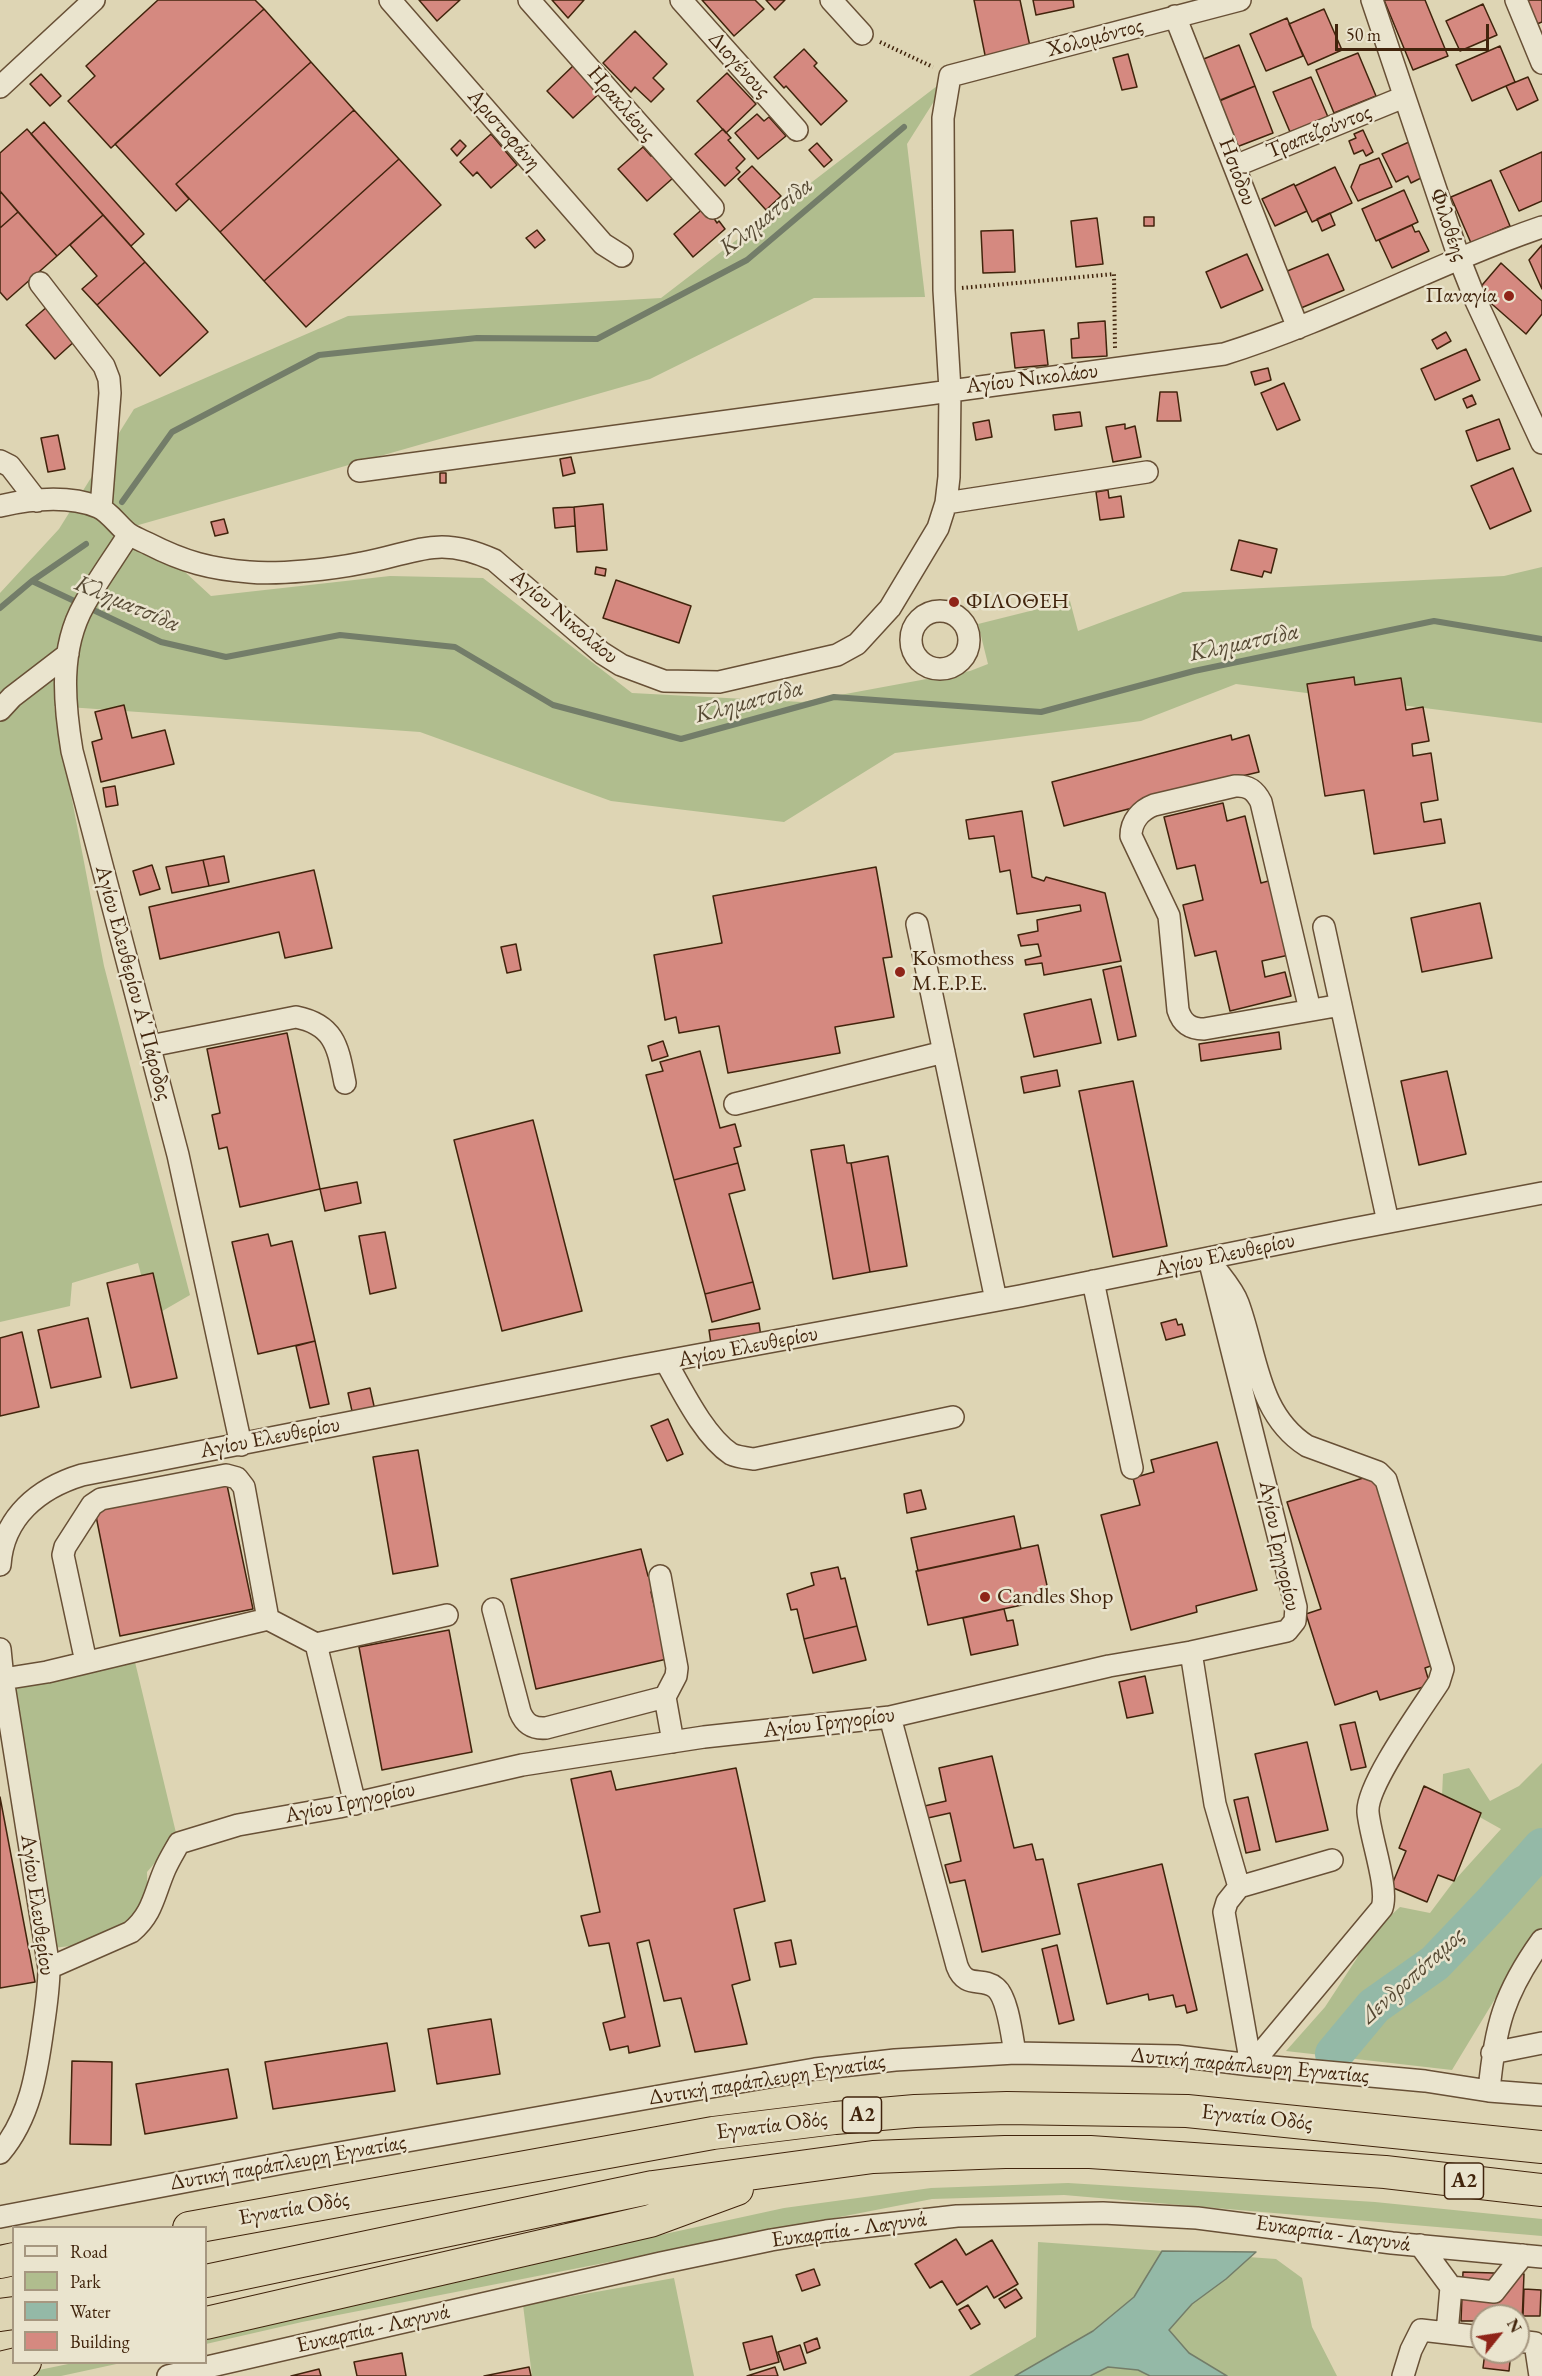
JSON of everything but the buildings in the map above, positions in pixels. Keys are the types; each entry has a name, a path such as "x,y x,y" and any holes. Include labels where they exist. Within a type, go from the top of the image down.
{"highway":[{"name":"Εγνατία Οδός","path":"200,2226 713,2133 915,2111 1007,2108 1187,2111 1542,2147"},
{"name":"Εγνατία Οδός","path":"207,2281 653,2187 873,2157 1005,2152 1090,2152 1385,2172 1542,2190"},
{"path":"207,2323 650,2221 792,2169"},
{"path":"0,2368 17,2364"}],"street":[{"path":"0,87 94,0"},
{"name":"Αριστοφάνη","path":"390,0 603,244 622,256"},
{"name":"Ηρακλέους","path":"529,0 713,208"},
{"name":"Διογένους","path":"681,0 797,130"},
{"path":"831,0 862,34"},
{"name":"Χολομόντος","path":"950,76 1240,0"},
{"name":"Φιλοθέης","path":"1372,0 1459,258 1476,301 1542,443"},
{"path":"1516,0 1542,63"},
{"name":"Ησιόδου","path":"1175,16 1298,328"},
{"path":"359,471 950,390 944,290 943,118 950,76"},
{"name":"Τραπεζούντος","path":"1235,166 1404,97"},
{"name":"Αγίου Νικολάου","path":"101,508 129,534 186,562 252,573 362,564 430,547 447,546 473,550 494,560 602,653 621,665 664,681 719,682 837,655 856,644 890,608 938,528 946,503 949,477 950,390 1224,354 1298,328 1497,242 1542,227"},
{"path":"0,506 58,499 101,508 110,393 107,372 40,283"},
{"path":"0,461 10,466 37,501"},
{"path":"946,503 1147,472"},
{"name":"Αγίου Ελευθερίου Α' Πάροδος","path":"129,534 83,606 71,637 65,679 68,726 72,751 178,1155 241,1444"},
{"path":"890,608 917,622"},
{"path":"0,710 12,697 68,654"},
{"path":"1310,1010 1261,802 1254,791 1248,787 1235,786 1154,805 1144,811 1133,823 1131,836 1169,916 1179,1010 1185,1022 1197,1029 1204,1029 1341,1005"},
{"path":"917,924 996,1300"},
{"path":"1324,927 1388,1222"},
{"path":"150,1046 297,1017 319,1024 328,1032 339,1053 345,1083"},
{"path":"735,1104 944,1052"},
{"name":"Αγίου Ελευθερίου","path":"0,1565 1,1549 7,1534 25,1506 42,1491 62,1481 179,1455 996,1300 1542,1193"},
{"path":"1209,1259 1237,1299 1260,1384 1273,1411 1284,1426 1297,1440 1307,1446 1378,1472 1386,1480 1443,1669 1439,1682 1383,1770 1369,1804 1375,1852 1384,1894 1382,1908 1251,2065"},
{"name":"Αγίου Γρηγορίου","path":"49,1968 131,1932 142,1924 148,1915 165,1869 178,1843 238,1825 355,1804 522,1765 673,1742 890,1717 1109,1666 1281,1633 1292,1627 1297,1614 1209,1259"},
{"path":"1093,1281 1132,1468"},
{"path":"666,1362 688,1400 713,1435 732,1455 754,1459 953,1417"},
{"path":"86,1662 63,1555 65,1547 92,1506 101,1499 226,1475 237,1478 244,1487 268,1619"},
{"path":"660,1576 677,1668 676,1676 665,1697 673,1742"},
{"path":"494,1609 520,1712 526,1723 532,1727 546,1728 665,1697"},
{"path":"3,1679 268,1619 316,1644 447,1615"},
{"path":"316,1644 355,1804"},
{"name":"Αγίου Ελευθερίου","path":"0,1649 49,1968 45,2016 31,2094 18,2128 0,2153"},
{"path":"1191,1652 1215,1804 1239,1887"},
{"path":"890,1717 957,1966 963,1977 976,1983 991,1985 1001,1994 1015,2053"},
{"path":"1251,2065 1224,1912 1227,1902 1239,1887 1332,1860"},
{"path":"1489,2091 1492,2053 1509,1992 1542,1940"},
{"path":"1492,2053 1542,2043"},
{"name":"Δυτική παράπλευρη Εγνατίας","path":"0,2217 408,2140 815,2068 895,2060 1015,2053 1177,2056 1542,2095"},
{"name":"Ευκαρπία - Λαγυνά","path":"168,2376 661,2263 826,2231 917,2220 1006,2213 1153,2215 1232,2221 1420,2245 1532,2256"},
{"path":"1420,2245 1451,2287 1447,2333"},
{"path":"1451,2287 1494,2292 1532,2256"},
{"path":"1403,2376 1411,2350 1421,2330 1470,2336"},
{"path":"1530,2342 1535,2343 1540,2376"}],"path":[{"path":"862,34 950,76"},
{"path":"944,290 1114,274 1115,369"}],"green space":[{"path":"950,76 907,144 925,297 814,298 650,379 135,526 211,596 390,576 483,578 632,693 802,702 970,671 988,664 978,624 1070,601 1078,631 1183,592 1504,576 1542,567 1542,723 1236,684 1141,721 895,753 784,822 611,801 420,732 54,706 104,966 190,1295 152,1317 138,1263 72,1283 70,1306 0,1322 0,593 59,529 134,409 348,316 661,298"},
{"path":"135,1662 177,1837 147,1872 148,1915 106,1942 53,1948 12,1687"},
{"path":"1542,1763 1542,1935 1507,1979 1452,2070 1286,2051 1325,2007 1357,1958 1364,1940 1400,1907 1430,1913 1454,1881 1501,1829 1442,1796 1443,1774 1469,1768 1490,1801 1519,1786"},
{"path":"1068,2183 1375,2202 1542,2219 1542,2236 1064,2195 932,2199 302,2322 207,2344 207,2334 784,2208 931,2188"},
{"path":"1038,2242 1276,2259 1302,2278 1312,2327 1337,2376 969,2376 1036,2337"},
{"path":"674,2278 694,2376 532,2376 523,2305"},
{"path":"68,2364 116,2364 61,2376 10,2376"}],"water":[{"path":"1162,2251 1256,2252 1226,2279 1192,2304 1169,2330 1189,2353 1227,2376 1150,2376 1138,2370 1108,2367 1090,2376 1015,2376 1093,2331 1134,2297"}],"waterway":[{"name":"Κληματσίδα","path":"122,502 172,432 319,355 477,338 597,339 747,260 904,127"},
{"path":"32,581 86,544"},
{"name":"Κληματσίδα","path":"0,608 32,581 161,642 226,657 340,635 455,647 553,705 681,739 834,697 1041,712 1194,671 1434,621 1542,639"},
{"name":"Δενδροπόταμος","path":"1334,2054 1374,2006 1435,1963 1542,1847"}],"place":[{"name":"Παναγία","path":"1509,296"},
{"name":"ΦΙΛΟΘΕΗ","path":"954,602"},
{"name":"Kosmothess M.E.P.E.","path":"900,972"},
{"name":"Candles Shop","path":"985,1597"}]}
